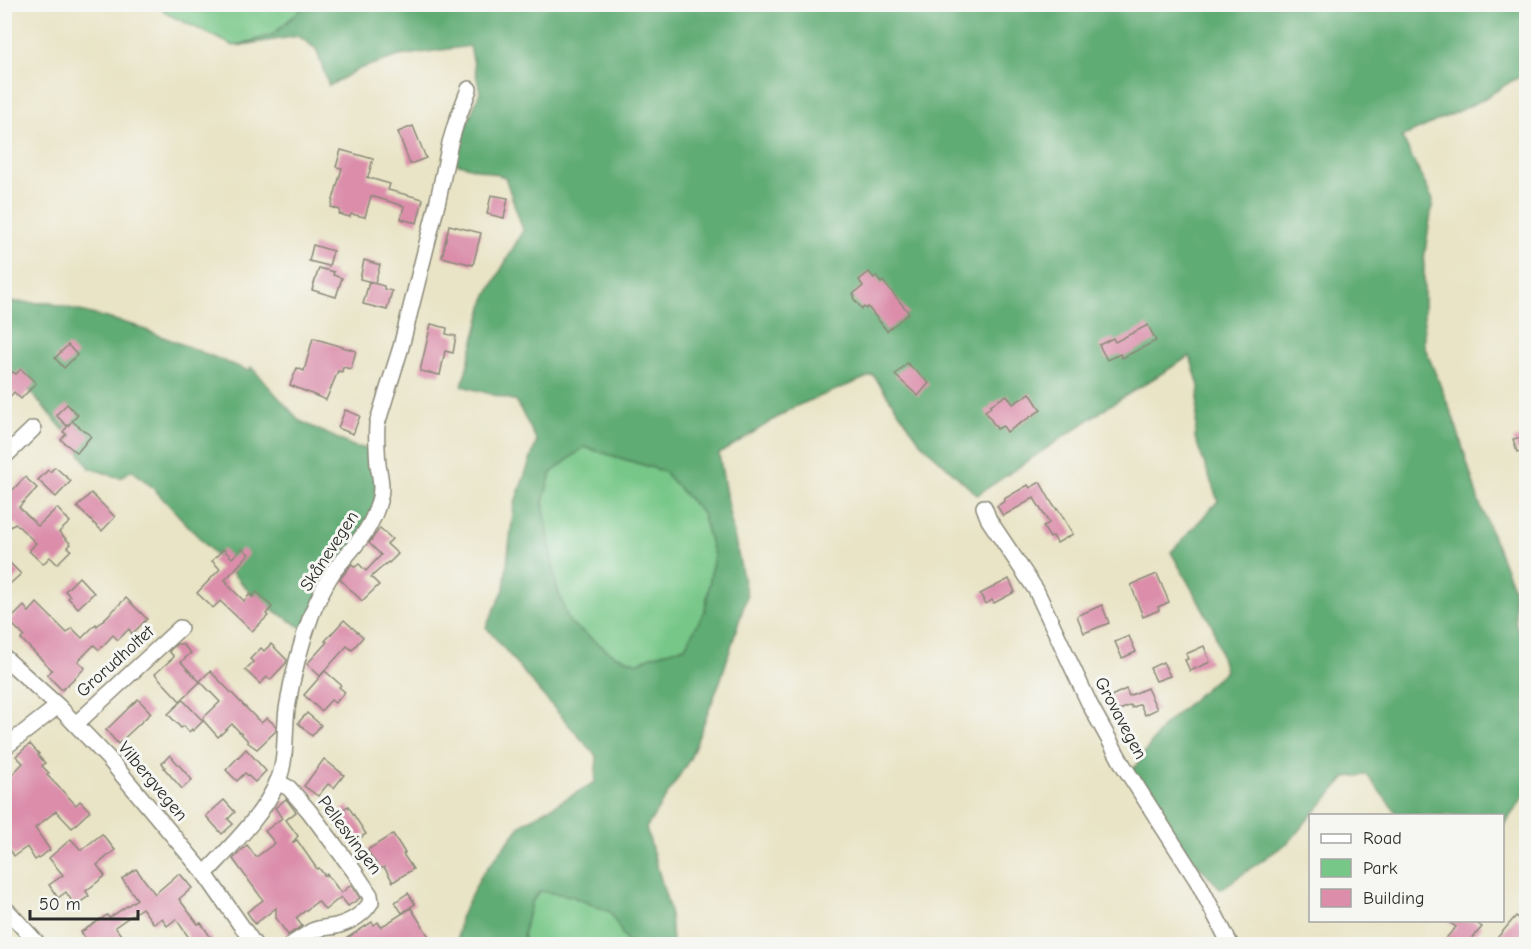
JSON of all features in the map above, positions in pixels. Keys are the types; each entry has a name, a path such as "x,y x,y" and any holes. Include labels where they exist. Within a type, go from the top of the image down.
{"street":[{"name":"Skånevegen","path":"205,874 249,825 277,782 284,754 287,708 292,684 313,612 332,574 366,533 373,521 381,486 376,437 377,424 401,347 450,143 469,89"},
{"path":"4,457 33,429"},
{"name":"Grovavegen","path":"984,507 989,520 1036,590 1090,705 1123,765 1198,882 1230,945"},
{"name":"Grorudholtet","path":"76,724 180,628"},
{"name":"Vilbergvegen","path":"4,657 58,706 110,760 205,874 254,945"},
{"path":"4,748 58,706"},
{"name":"Pellesvingen","path":"277,782 286,785 309,811 354,871 370,895 371,902 366,910 355,919 337,926 312,931 292,945"},
{"path":"4,907 38,945"}],"green space":[{"path":"307,4 1526,5 1526,72 1480,101 1402,137 1433,200 1424,259 1424,345 1455,422 1479,502 1513,587 1516,626 1526,640 1526,794 1504,825 1504,814 1397,814 1367,775 1346,777 1313,814 1309,814 1309,818 1290,841 1221,889 1169,834 1132,771 1163,726 1225,671 1213,627 1171,552 1218,501 1195,438 1199,386 1190,356 1117,401 977,495 921,443 873,375 794,407 719,454 747,596 721,679 690,759 646,828 670,911 672,944 628,944 610,912 571,896 540,891 531,903 523,944 457,944 460,918 481,876 522,824 595,782 597,757 486,627 504,589 514,505 537,441 516,401 462,386 485,299 523,230 505,177 452,162 480,92 470,46 399,56 359,69 329,86 316,49 298,36 237,46 272,35","holes":["584,447 663,471 702,513 714,555 705,610 685,647 651,656 638,663 614,655 569,622 556,585 543,502 551,473"]},
{"path":"156,5 307,5 272,35 234,46 170,15"},
{"path":"4,302 50,303 133,325 249,371 251,367 300,421 355,447 376,449 375,519 306,630 259,602 152,487 132,470 120,478 90,468 67,434 21,381 5,388"},
{"path":"584,447 663,471 702,513 714,555 705,610 685,647 651,656 638,663 614,655 569,622 556,585 543,502 551,473"},
{"path":"540,891 571,896 610,912 628,944 523,944 531,903"}],"building":[{"path":"413,126 426,158 410,164 398,132"},
{"path":"341,150 373,159 368,177 366,177 390,184 388,190 423,199 417,223 401,219 404,206 371,196 365,217 339,214 340,210 331,207 342,168 336,167"},
{"path":"491,195 508,198 504,218 487,214"},
{"path":"449,225 481,233 473,265 442,257"},
{"path":"313,245 333,251 329,266 309,261"},
{"path":"364,260 380,265 375,283 360,279"},
{"path":"319,268 334,272 333,275 342,278 336,297 312,290"},
{"path":"869,272 881,283 883,281 909,313 887,331 868,307 862,309 853,298 855,296 853,294 863,286 859,280"},
{"path":"369,282 392,291 387,310 363,304"},
{"path":"431,324 447,328 446,334 456,336 453,353 445,351 440,375 420,371"},
{"path":"1148,325 1156,341 1122,358 1120,354 1107,360 1099,345 1113,338 1115,342"},
{"path":"313,338 356,351 351,369 343,367 342,372 338,371 326,400 290,385 297,368 304,371"},
{"path":"68,345 77,355 64,368 55,358"},
{"path":"907,363 929,383 918,396 895,375"},
{"path":"21,369 36,383 21,399 14,392 4,403 4,380 13,372 16,374"},
{"path":"1030,393 1041,410 1007,432 1003,426 997,429 985,411 991,407 990,405 1007,395 1013,404"},
{"path":"67,404 78,415 72,421 91,436 77,453 61,440 66,434 63,432 71,422 67,426 56,415"},
{"path":"345,410 360,416 353,434 338,428"},
{"path":"1527,436 1527,449 1517,452 1513,439"},
{"path":"55,467 71,481 56,497 38,480 48,470 50,472"},
{"path":"25,477 37,488 19,507 38,526 57,508 70,522 59,532 71,544 68,547 71,550 57,564 50,557 43,564 29,551 36,543 15,523 4,533 4,499"},
{"path":"1040,482 1073,534 1057,543 1053,536 1050,538 1043,527 1049,523 1034,498 1003,516 997,506 1005,501 1004,499 1028,485 1030,488"},
{"path":"91,493 115,517 102,531 77,507"},
{"path":"380,528 392,539 387,544 398,554 371,577 379,585 362,601 340,579 352,564 355,567 359,564 366,571 381,555 369,543"},
{"path":"242,548 249,554 225,580 227,584 244,601 250,594 252,597 257,592 272,607 266,614 268,616 252,631 220,601 213,608 197,593 220,569 212,561 223,549 232,558"},
{"path":"4,557 21,574 4,589"},
{"path":"1157,574 1169,602 1158,607 1159,610 1143,617 1131,585"},
{"path":"79,577 94,593 78,608 68,598 70,596 65,591"},
{"path":"1009,579 1015,592 994,603 992,600 986,604 980,594"},
{"path":"126,598 147,619 132,634 129,629 118,640 113,635 99,650 94,645 78,661 85,668 62,690 47,675 52,670 21,639 24,636 9,621 24,606 29,612 37,603 67,633 72,628 82,638"},
{"path":"1102,605 1109,623 1084,633 1077,616"},
{"path":"344,620 363,637 352,650 347,646 320,676 307,664"},
{"path":"1129,636 1136,652 1122,658 1115,642"},
{"path":"177,644 182,644 191,653 181,662 200,682 180,701 155,674 174,657 169,651"},
{"path":"271,644 287,660 270,680 267,677 260,684 245,670 253,662 250,659 261,648 264,651"},
{"path":"1204,646 1210,662 1190,671 1185,660 1188,659 1186,654"},
{"path":"1163,662 1170,676 1156,681 1150,668"},
{"path":"210,671 261,723 267,718 276,726 276,731 257,749 247,742 232,724 218,737 202,719 220,702 200,681"},
{"path":"325,671 341,685 339,687 345,692 335,703 331,700 321,711 304,695"},
{"path":"1147,688 1157,709 1145,715 1140,704 1132,708 1131,705 1113,713 1107,700 1111,696 1126,689 1129,696"},
{"path":"138,699 151,713 118,744 106,730"},
{"path":"183,700 203,721 193,731 192,729 189,732 184,726 181,728 168,714"},
{"path":"307,713 321,725 312,736 298,723"},
{"path":"30,744 45,763 42,766 49,773 47,775 76,805 80,801 90,811 72,828 56,811 35,828 50,850 35,860 27,847 14,856 4,841 4,783 23,763 16,756"},
{"path":"246,749 266,771 255,782 245,773 237,781 226,770"},
{"path":"170,755 192,780 182,789 162,763"},
{"path":"324,759 344,775 334,788 328,784 318,796 304,786"},
{"path":"286,799 296,812 286,820 298,836 292,843 297,840 317,869 319,868 325,876 327,874 341,893 351,885 360,898 348,906 341,897 325,910 318,901 296,918 302,926 288,935 276,918 276,908 255,924 247,912 263,900 233,859 247,845 256,857 275,843 265,831 282,818 275,808"},
{"path":"224,800 235,812 228,819 233,824 222,834 206,816"},
{"path":"348,806 366,834 350,844 332,817"},
{"path":"102,834 115,850 97,865 105,876 86,891 89,896 75,906 66,892 58,898 49,885 63,875 49,858 71,839 81,850"},
{"path":"393,834 413,869 393,882 384,867 380,869 367,850"},
{"path":"136,869 155,894 178,874 181,875 192,888 179,899 198,924 201,923 216,945 194,945 176,919 167,926 162,918 154,924 142,908 115,927 124,939 116,945 105,945 100,938 90,945 81,932 107,915 109,918 137,899 122,879"},
{"path":"408,893 415,904 402,913 395,902"},
{"path":"411,908 430,938 421,945 336,945 372,922 374,925 378,922 381,927"},
{"path":"1516,916 1527,925 1526,938 1521,945 1491,945"},
{"path":"1448,922 1475,922 1482,927 1466,945 1440,945 1456,927"}]}
